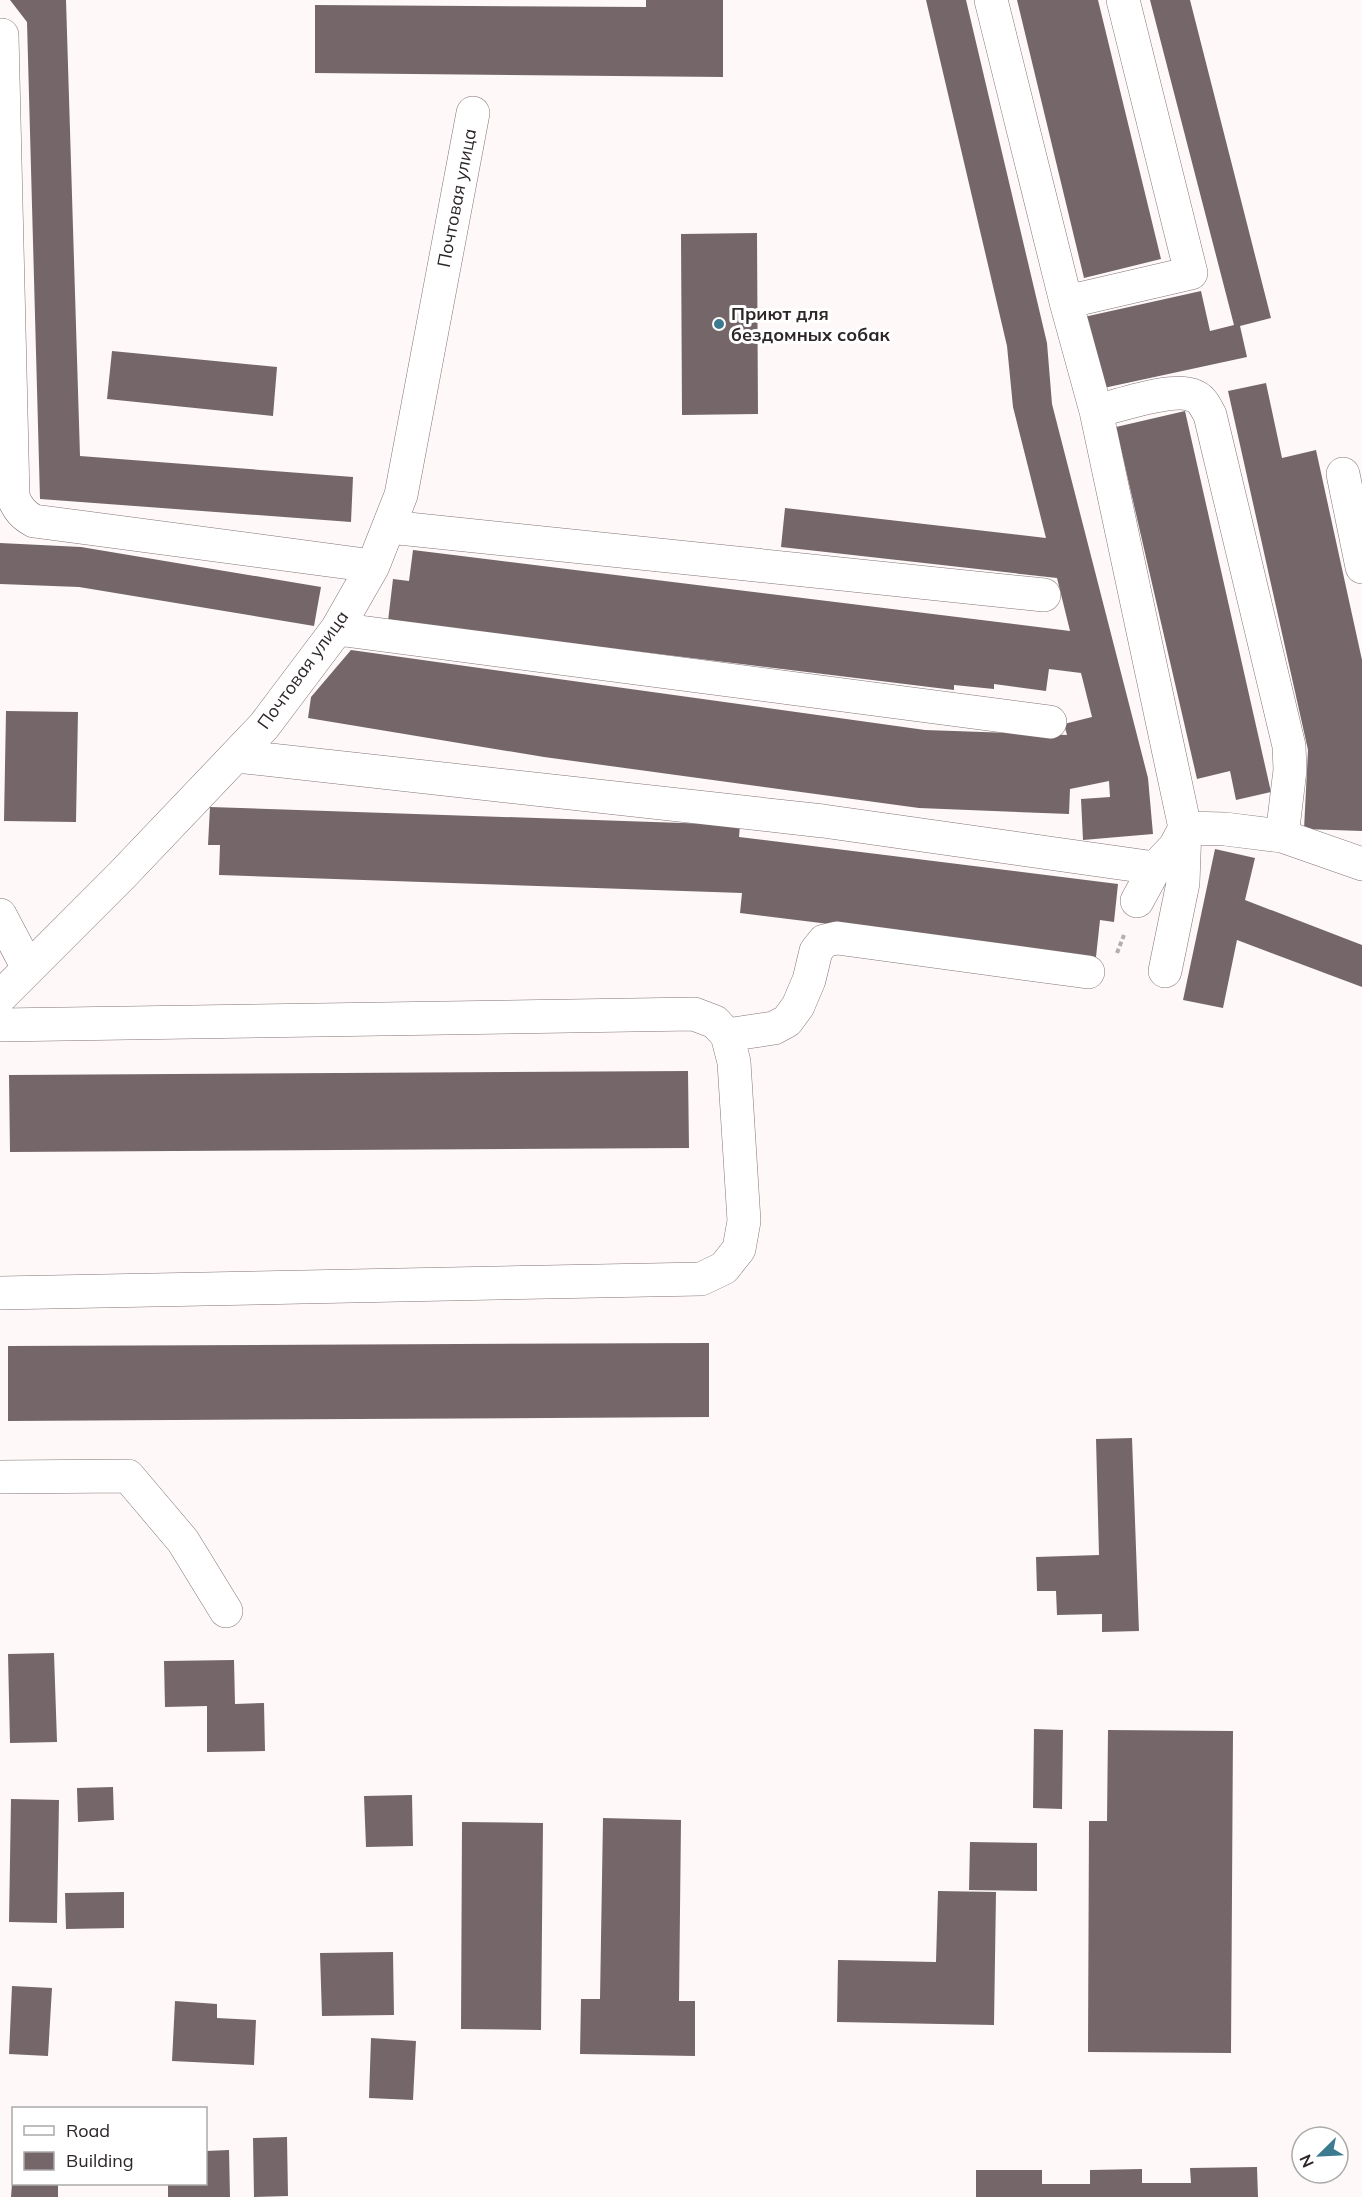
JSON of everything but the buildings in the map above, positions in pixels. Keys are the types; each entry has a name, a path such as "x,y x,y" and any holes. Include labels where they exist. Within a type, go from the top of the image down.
{"street":[{"path":"991,0 1095,411 1185,828 1183,883 1166,971"},
{"path":"1066,302 1191,273 1123,0"},
{"path":"2,35 13,497 17,508 34,521 373,566"},
{"name":"Почтовая улица","path":"0,997 264,726 337,629 373,566 401,495 473,113"},
{"path":"1095,411 1177,392 1194,395 1203,402 1210,415 1289,746 1290,770 1282,836"},
{"path":"1343,474 1362,567"},
{"path":"389,527 1044,595"},
{"path":"337,629 1050,722"},
{"path":"236,756 823,821 1155,868"},
{"path":"1185,828 1282,836 1362,864"},
{"path":"1137,901 1155,868 1175,847 1185,828"},
{"path":"0,915 28,968"},
{"path":"727,1035 774,1028 787,1021 798,1006 809,980 816,951 824,941 837,938 1089,972"},
{"path":"0,1025 694,1014 715,1022 727,1035 734,1062 744,1221 739,1249 724,1268 701,1279 0,1293"},
{"path":"0,1477 128,1476 183,1541 226,1611"}],"path":[{"path":"1089,972 1101,972 1112,966 1137,901"}],"place":[{"name":"Приют для бездомных собак","path":"719,324"}]}
